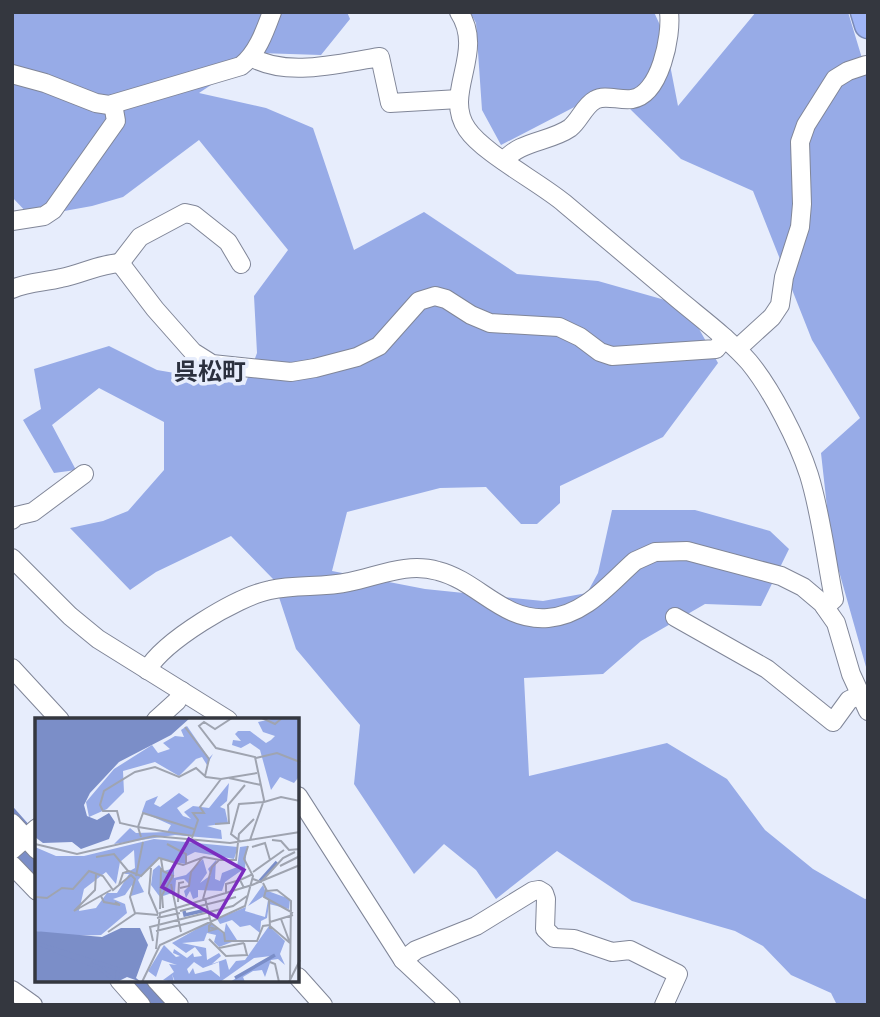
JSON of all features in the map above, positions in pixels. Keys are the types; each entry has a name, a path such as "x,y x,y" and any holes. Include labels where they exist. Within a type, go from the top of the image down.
{"highway":[{"path":"864,12 868,25"}],"street":[{"path":"12,74 45,83 96,103 113,104 232,70 247,62 264,34 272,12"},
{"path":"459,12 466,24 470,43 459,99 466,129 478,142 548,191 731,344 756,372 772,398 809,476 834,599 825,607"},
{"path":"504,161 510,152 569,128 594,100 630,100 646,93 659,73 669,29 669,12"},
{"path":"251,57 259,61 306,69 380,57 390,103 459,99"},
{"path":"121,263 155,309 194,352 205,361 220,366 291,372 356,357 379,346 419,301 435,296 446,299 490,323 559,327 570,331 600,352 612,356 716,349 731,344 772,317 780,305 784,277 802,216 802,133 835,79 866,65"},
{"path":"12,221 44,216 60,202 116,121 113,104"},
{"path":"121,263 140,237 185,212 194,215 228,242 241,264"},
{"path":"12,289 25,284 63,278 106,264 121,263"},
{"path":"12,520 16,516 33,512 84,474"},
{"path":"147,670 152,661 174,641 250,596 281,588 338,584 406,568 439,571 460,580 507,610 527,617 549,618 580,608 635,561 655,552 676,549 781,576 803,587 825,607 841,634 851,674 864,703"},
{"path":"12,558 83,628 226,718"},
{"path":"675,617 767,670 833,722 849,700 864,703"},
{"path":"12,668 59,718"},
{"path":"157,718 177,701 182,691"},
{"path":"299,798 403,960 451,1005"},
{"path":"12,823 27,841"},
{"path":"12,864 35,889"},
{"path":"403,960 416,950 476,926 533,891 539,890 544,893 546,899 545,929 554,938 574,939 612,952 630,950 678,974 664,1005"},
{"path":"299,978 323,1005"},
{"path":"120,982 141,1005"},
{"path":"158,982 179,1005"},
{"path":"12,990 33,1005"}],"shaded area":[{"path":"12,12 347,12 350,19 321,55 259,53 199,93 266,108 313,128 354,250 424,212 517,274 598,281 672,302 693,318 718,363 663,437 560,486 560,503 537,524 521,524 486,487 440,488 347,512 332,571 425,589 543,601 587,593 598,573 612,510 695,510 770,531 789,549 761,606 705,604 641,641 603,674 524,678 529,776 667,743 727,779 765,830 813,869 865,899 868,898 868,1005 837,1005 831,993 791,975 763,946 735,931 632,901 557,851 496,899 476,870 444,844 414,874 354,784 360,725 296,649 273,579 231,536 156,572 130,590 70,528 103,521 128,511 164,470 164,422 99,388 52,425 76,470 54,473 23,420 41,409 34,369 109,346 157,370 245,385 257,353 254,296 288,250 199,140 123,197 92,206 31,217 12,197"},
{"path":"470,12 654,12 664,34 678,106 756,12 848,12 868,78 868,674 831,543 821,453 860,418 812,340 753,191 681,159 629,108 586,101 501,145 482,110 476,23"}],"waterway":[{"path":"12,809 28,827"},
{"path":"12,844 35,869"},
{"path":"139,982 160,1005"}],"district":[{"name":"呉松町","path":"210,372"}]}
